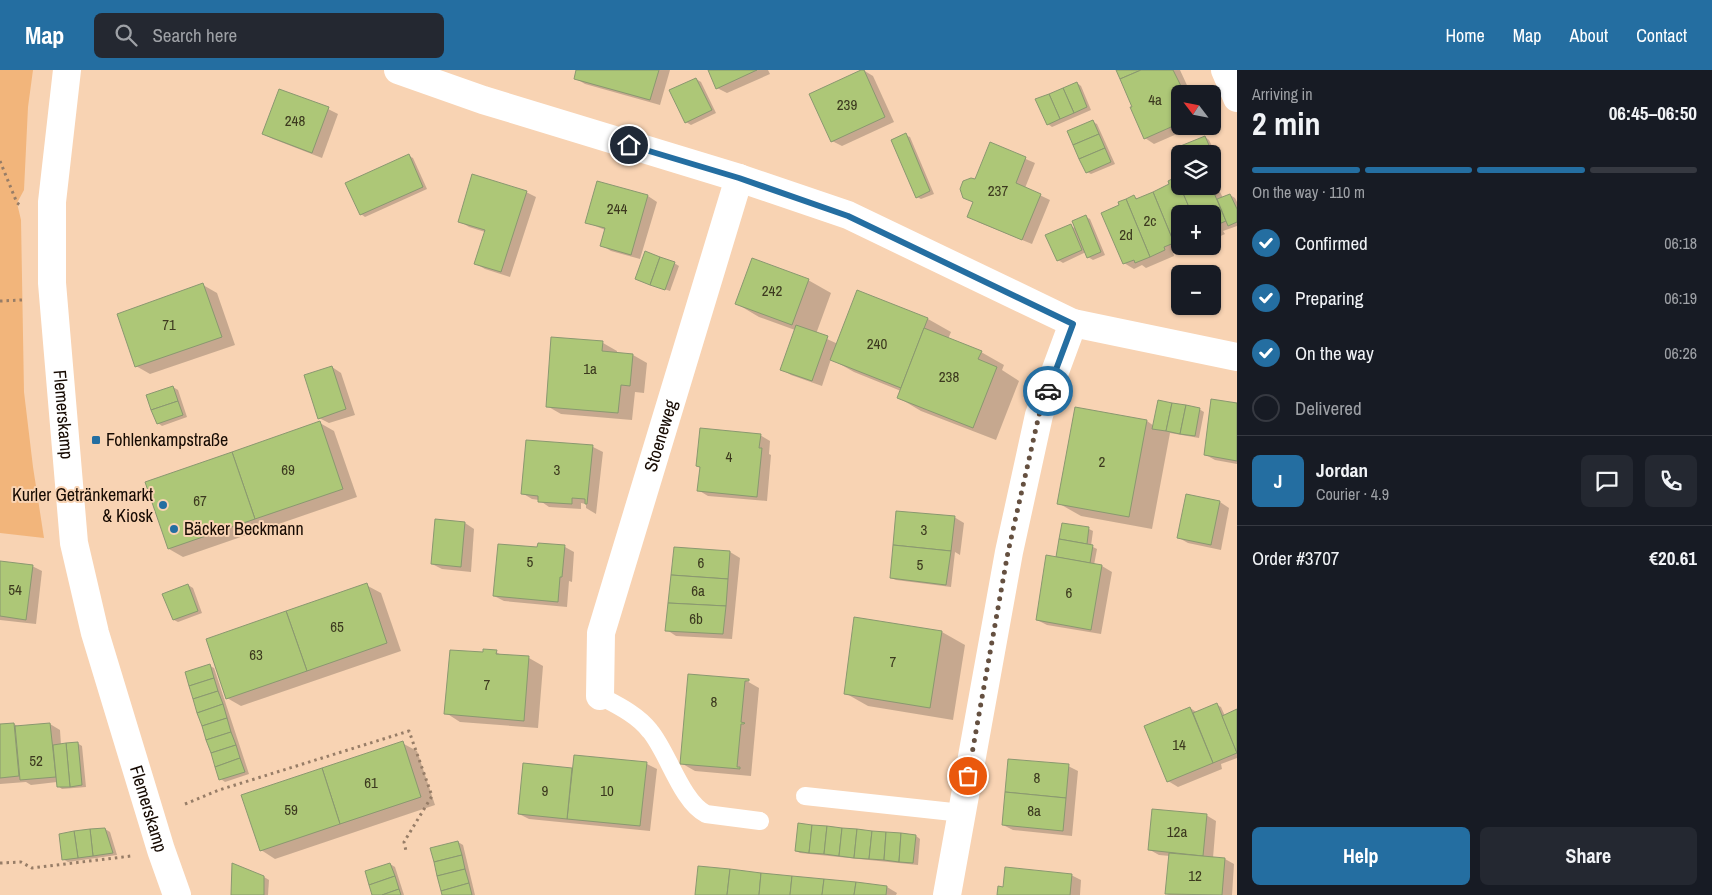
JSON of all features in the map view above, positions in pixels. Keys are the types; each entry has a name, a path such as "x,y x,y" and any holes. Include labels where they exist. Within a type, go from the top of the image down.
{"street":[{"name":"Flemerskamp","path":"67,70 52,202 52,283 74,543 94,633 161,850 177,895"},
{"path":"398,70 483,100 739,178 848,216 1073,324 1237,357"},
{"path":"1225,70 1237,98"},
{"name":"Stoeneweg","path":"600,696 601,633 739,178"},
{"path":"947,895 1008,552 1039,415 1073,324"}],"lane":[{"path":"600,696 642,721 652,732 684,789 699,810 706,814 760,821"},
{"path":"804,796 962,813"}],"path":[{"path":"186,804 219,790 409,731 432,796 404,842 406,852"},
{"path":"0,863 21,862 32,868 117,858 161,850"}],"shaded area":[{"path":"0,70 33,70 28,107 24,190 17,203 21,220 24,392 44,538 0,533"}],"building":[{"path":"576,70 659,70 650,100 574,79"},
{"path":"708,70 757,70 716,89"},
{"path":"864,70 885,117 831,142 809,94"},
{"path":"1116,70 1141,70 1120,79"},
{"path":"1141,70 1173,70 1180,85 1171,85 1171,127 1144,139 1120,79"},
{"path":"696,78 712,110 685,123 669,90"},
{"path":"1077,82 1087,107 1074,113 1063,88"},
{"path":"1063,88 1074,113 1060,119 1049,94"},
{"path":"279,89 329,107 312,153 262,134"},
{"path":"1049,94 1060,119 1047,125 1035,99"},
{"path":"1093,120 1099,134 1073,145 1067,131"},
{"path":"906,133 930,191 916,198 891,140"},
{"path":"1099,134 1105,148 1079,159 1073,145"},
{"path":"1205,136 1209,145 1183,145"},
{"path":"990,142 1026,157 1016,183 1041,194 1022,240 967,217 973,202 963,198 960,189 963,181 971,178 975,179"},
{"path":"1105,148 1111,162 1086,173 1079,159"},
{"path":"409,154 423,187 360,215 345,183"},
{"path":"472,174 527,191 501,272 474,264 485,230 458,222"},
{"path":"1171,180 1171,195 1184,195 1188,205 1171,205 1171,236 1153,192 1169,184 1168,181"},
{"path":"597,181 648,195 631,255 600,246 605,228 585,223"},
{"path":"1153,192 1171,236 1171,244 1164,247 1165,250 1150,257 1126,199 1134,195 1136,199"},
{"path":"1230,194 1237,209 1237,222 1228,226 1217,199"},
{"path":"1184,195 1215,195 1219,205 1188,205"},
{"path":"1126,199 1150,257 1135,263 1134,260 1123,264 1101,213 1119,205 1118,202"},
{"path":"1221,209 1226,221 1221,223"},
{"path":"1086,215 1101,252 1087,258 1072,221"},
{"path":"1071,224 1082,250 1057,261 1045,235"},
{"path":"645,251 660,257 650,285 635,279"},
{"path":"660,257 675,262 665,290 650,285"},
{"path":"752,258 809,279 792,325 735,304"},
{"path":"203,283 222,337 135,367 117,314"},
{"path":"857,290 928,318 901,388 830,360"},
{"path":"796,325 828,336 812,381 780,370"},
{"path":"924,328 982,351 978,359 997,367 973,428 897,398"},
{"path":"551,337 603,341 602,351 633,354 630,386 621,385 618,413 546,407"},
{"path":"332,366 346,409 318,419 304,375"},
{"path":"173,386 178,401 151,410 146,395"},
{"path":"1211,399 1237,403 1237,461 1204,455"},
{"path":"1158,400 1172,403 1166,431 1152,429"},
{"path":"178,401 183,415 157,424 151,410"},
{"path":"1172,403 1186,405 1180,434 1166,431"},
{"path":"1186,405 1200,408 1195,436 1180,434"},
{"path":"1075,407 1147,420 1129,517 1057,504"},
{"path":"320,421 343,489 255,519 232,452"},
{"path":"700,428 761,434 759,448 762,448 757,497 697,491 700,467 696,466"},
{"path":"526,440 593,445 587,504 585,504 585,499 572,498 572,504 538,502 538,496 521,494"},
{"path":"232,452 255,519 168,549 145,482"},
{"path":"1186,494 1220,501 1211,545 1177,538"},
{"path":"896,511 955,516 951,551 893,545"},
{"path":"435,519 465,522 461,567 431,564"},
{"path":"1062,523 1089,527 1087,544 1059,539"},
{"path":"1059,539 1093,545 1090,563 1056,557"},
{"path":"538,543 565,545 558,602 493,596 498,544 537,547"},
{"path":"893,545 951,551 946,585 890,578"},
{"path":"674,547 730,551 728,579 671,575"},
{"path":"1046,555 1102,565 1091,630 1036,620"},
{"path":"0,561 33,565 26,620 0,616"},
{"path":"671,575 728,579 726,606 668,603"},
{"path":"367,583 387,643 307,671 286,611"},
{"path":"188,584 198,611 173,620 162,594"},
{"path":"668,603 726,606 723,634 665,631"},
{"path":"286,611 307,671 226,699 206,639"},
{"path":"854,617 942,631 930,708 844,694"},
{"path":"483,649 497,650 496,654 529,656 524,721 444,714 450,650 483,652"},
{"path":"210,664 214,678 189,686 185,672"},
{"path":"688,674 749,679 749,681 745,681 741,722 745,723 741,724 737,767 740,767 740,769 680,764"},
{"path":"214,678 218,691 193,699 189,686"},
{"path":"218,691 223,704 197,713 193,699"},
{"path":"1217,703 1237,753 1213,763 1193,713"},
{"path":"223,704 227,718 202,726 197,713"},
{"path":"1190,707 1213,763 1167,782 1144,726"},
{"path":"1237,709 1237,753 1222,716"},
{"path":"227,718 231,732 206,740 202,726"},
{"path":"14,723 19,776 0,778 0,724"},
{"path":"50,723 56,777 20,780 15,726"},
{"path":"231,732 236,745 211,753 206,740"},
{"path":"403,741 421,797 340,824 322,768"},
{"path":"78,742 82,785 70,787 66,743"},
{"path":"66,743 70,787 57,787 53,745"},
{"path":"236,745 240,758 215,767 211,753"},
{"path":"574,755 647,762 640,826 567,819"},
{"path":"240,758 245,772 219,780 215,767"},
{"path":"1008,759 1069,764 1066,798 1005,792"},
{"path":"523,763 572,768 567,819 518,814"},
{"path":"322,768 340,824 260,851 241,795"},
{"path":"1005,792 1066,798 1063,831 1002,825"},
{"path":"1152,809 1207,814 1203,856 1148,850"},
{"path":"798,823 812,825 809,853 795,851"},
{"path":"812,825 827,826 824,854 809,853"},
{"path":"827,826 842,828 839,856 824,854"},
{"path":"105,828 113,853 93,856 90,829"},
{"path":"842,828 857,829 854,858 839,856"},
{"path":"90,829 93,856 78,858 74,831"},
{"path":"857,829 872,831 869,859 854,858"},
{"path":"74,831 78,858 62,860 59,834"},
{"path":"872,831 886,832 884,860 869,859"},
{"path":"886,832 901,833 899,862 884,860"},
{"path":"901,833 916,835 913,863 899,862"},
{"path":"458,841 462,855 434,862 430,848"},
{"path":"1169,853 1225,858 1222,895 1165,894"},
{"path":"462,855 465,869 437,876 434,862"},
{"path":"232,863 264,876 264,895 231,895"},
{"path":"390,863 395,876 369,885 365,871"},
{"path":"698,866 730,869 727,895 695,895"},
{"path":"1005,867 1072,874 1070,895 997,895 998,886 1003,887"},
{"path":"465,869 469,883 441,891 437,876"},
{"path":"730,869 761,873 759,895 727,895"},
{"path":"761,873 792,876 790,895 759,895"},
{"path":"395,876 399,889 382,895 372,895 369,885"},
{"path":"792,876 824,879 822,895 790,895"},
{"path":"824,879 856,882 854,895 822,895"},
{"path":"856,882 887,886 886,895 854,895"},
{"path":"469,883 472,895 442,895 441,891"},
{"path":"399,889 401,895 382,895"}],"way so far":[{"path":"968,776 1008,552 1039,415 1048,391"}],"place":[{"name":"Fohlenkampstraße","path":"96,440"},
{"name":"Kurler Getränkemarkt & Kiosk","path":"163,505"},
{"name":"Bäcker Beckmann","path":"174,529"}],"route":[{"path":"629,145 739,178 848,216 1073,324 1048,391"}]}
